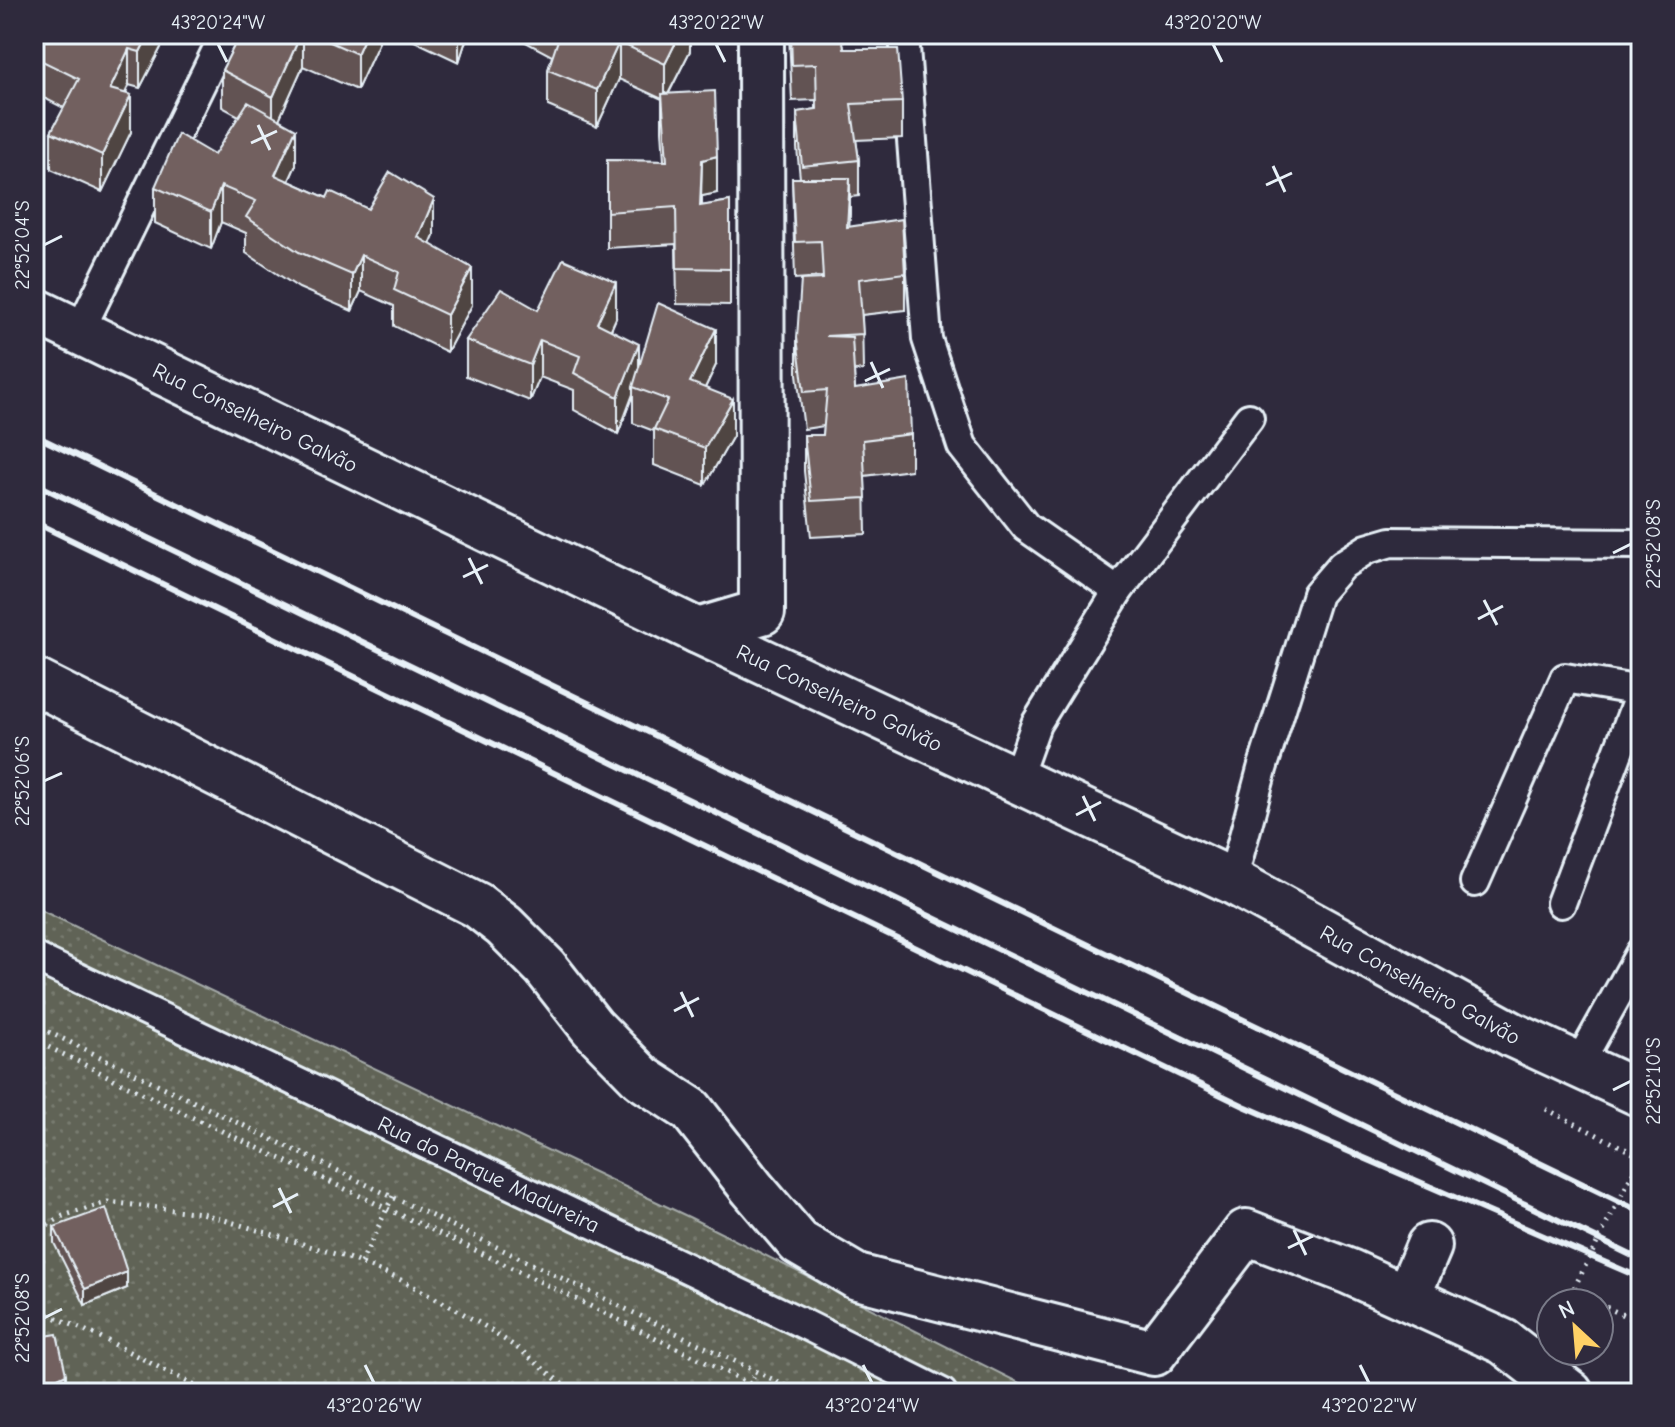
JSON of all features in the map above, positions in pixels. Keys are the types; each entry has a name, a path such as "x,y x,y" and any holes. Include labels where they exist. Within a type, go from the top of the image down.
{"street":[{"path":"698,631 762,612 761,34"},
{"name":"Rua Conselheiro Galvão","path":"34,310 698,631 1232,881 1513,1035 1641,1094"},
{"path":"34,681 477,905 504,926 545,967 592,1027 642,1078 691,1110 799,1243 857,1277 1154,1353 1246,1232 1350,1272 1504,1342 1570,1393"},
{"path":"1407,1298 1429,1246"}],"lane":[{"path":"79,332 225,34"},
{"path":"904,34 927,339 962,446 1026,527 1118,591"},
{"path":"1016,780 1036,724 1118,591 1249,418"},
{"path":"1232,881 1262,769 1317,594 1342,565 1367,549 1391,542 1641,544"},
{"path":"1475,882 1565,678 1641,691 1561,903"},
{"path":"1578,1065 1641,952"},
{"name":"Rua do Parque Madureira","path":"34,957 804,1324 942,1393"}],"path":[{"path":"34,1025 801,1393"},
{"path":"34,1040 769,1393"},
{"path":"1543,1107 1641,1157 1575,1287"},
{"path":"361,1263 393,1196"},
{"path":"34,1233 63,1216 108,1202 201,1213 348,1258 401,1280 486,1327 523,1352 573,1393"},
{"path":"34,1308 100,1337 209,1393"},
{"path":"1615,1312 1641,1323"},
{"path":"747,1393 755,1372"}],"shaded area":[{"path":"34,907 691,1218 1039,1393 34,1393"}],"building":[{"path":"34,34 149,34 140,52 129,49 110,89 131,95 102,155 51,132 79,79 34,57"},
{"path":"240,34 301,34 273,97 222,70"},
{"path":"312,34 366,34 357,54"},
{"path":"560,34 680,34 665,64 619,42 597,90 548,70"},
{"path":"791,34 842,34 844,49 898,49 902,102 851,104 859,160 802,166 797,112 817,109 816,64 792,65"},
{"path":"715,91 717,156 702,160 700,206 730,201 730,269 677,268 676,207 607,212 607,160 667,161 662,94"},
{"path":"248,102 296,129 275,175 327,198 330,191 368,209 390,172 434,199 418,237 472,268 447,315 394,290 399,272 361,255 352,275 299,252 246,217 256,201 221,186 211,212 155,187 178,134 214,155"},
{"path":"792,178 850,178 847,227 902,219 905,273 859,279 863,334 826,336 852,337 855,389 909,380 911,434 863,440 866,498 811,501 804,435 823,435 827,390 804,392 797,338 801,280 823,279 821,241 795,242"},
{"path":"563,259 616,282 597,323 639,344 618,397 574,373 580,356 540,340 530,365 466,340 501,289 538,310"},
{"path":"658,303 716,329 690,382 733,399 705,448 654,429 668,400 633,387"},
{"path":"106,1208 127,1272 85,1289 54,1227"},
{"path":"57,1334 66,1374 34,1390 34,1338"}],"railway":[{"path":"34,435 1641,1212"},
{"path":"34,483 1641,1260"},
{"path":"34,522 1244,1106 1641,1278"}]}
